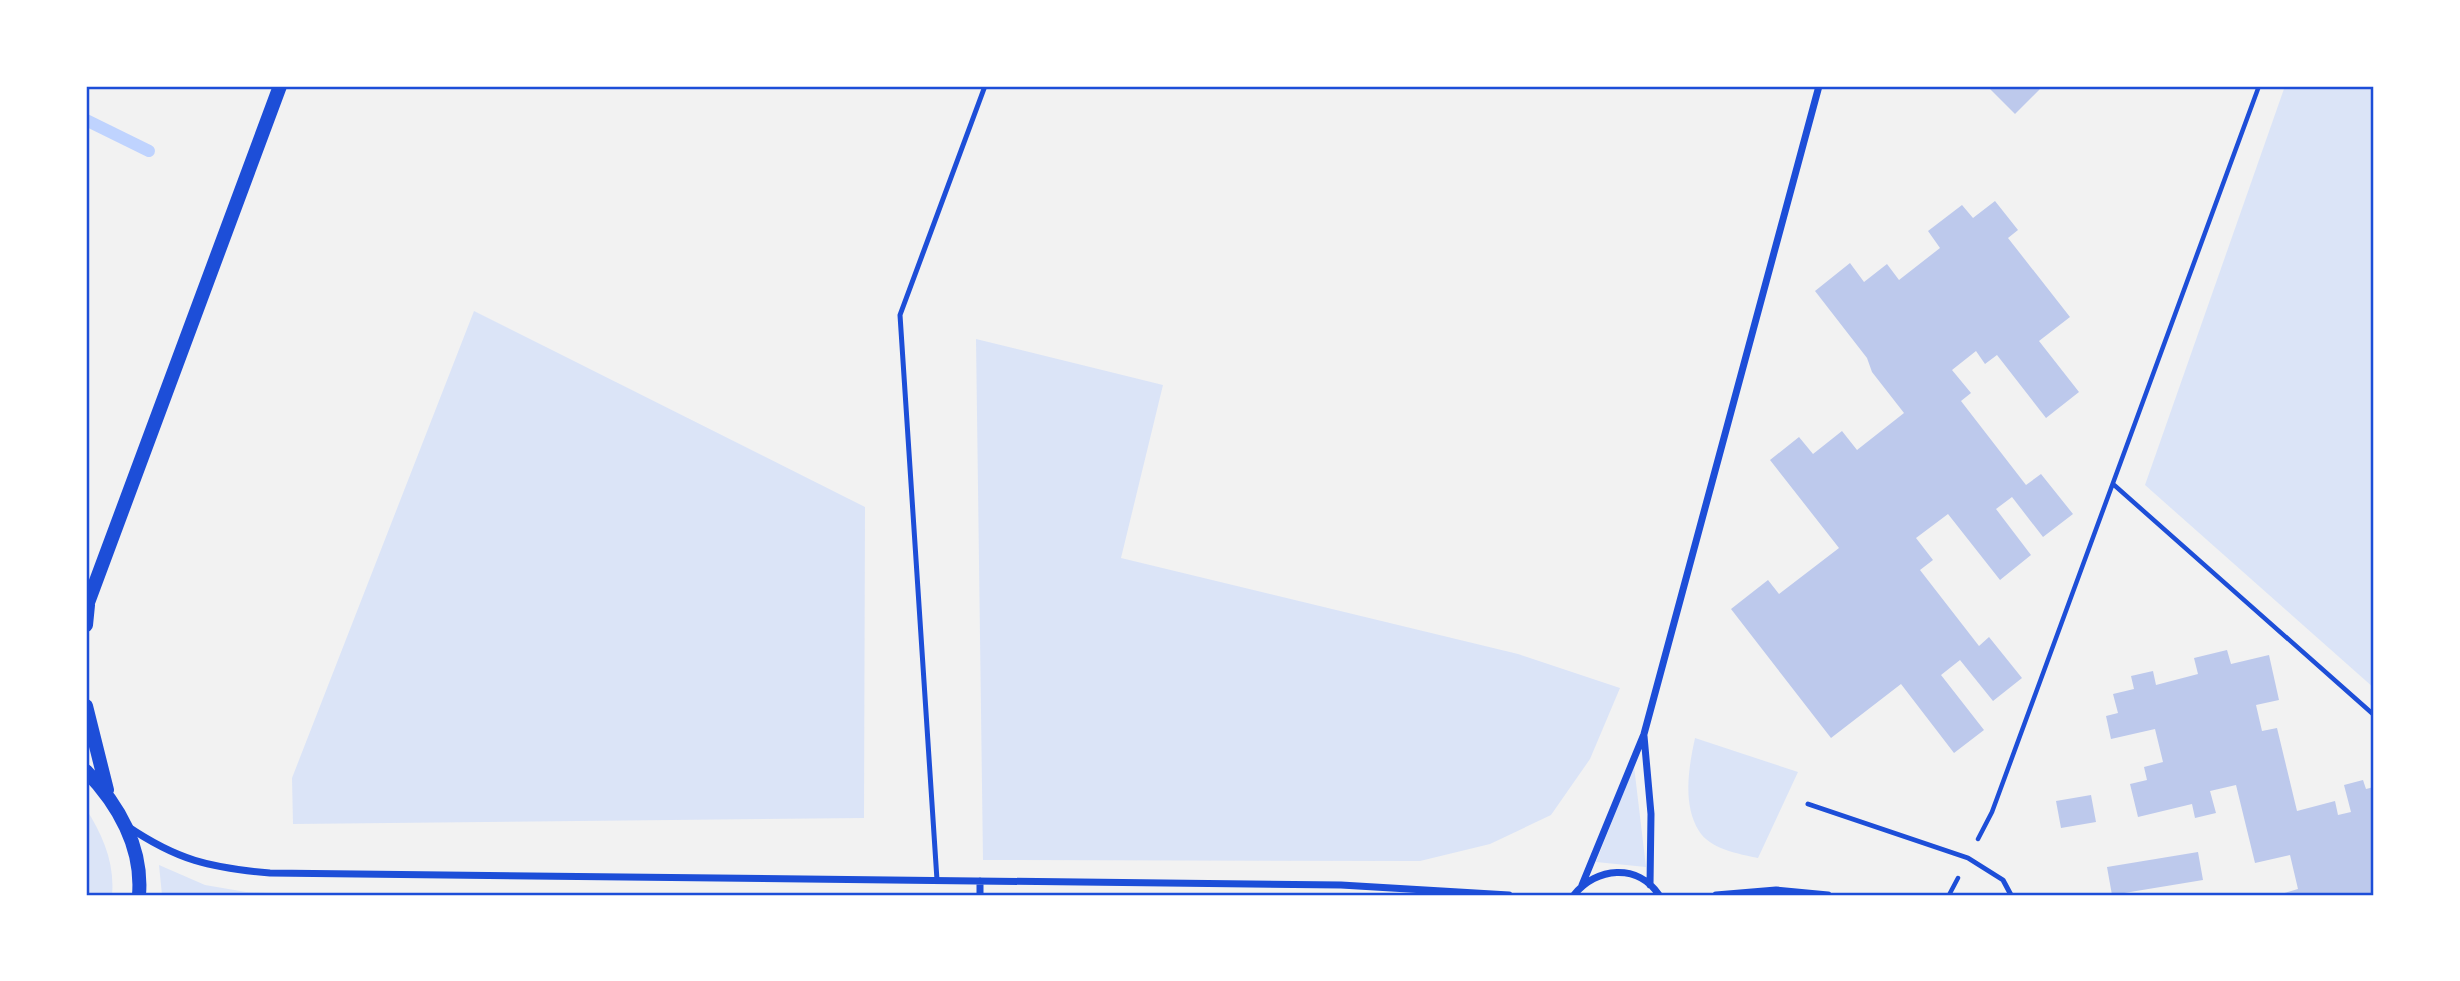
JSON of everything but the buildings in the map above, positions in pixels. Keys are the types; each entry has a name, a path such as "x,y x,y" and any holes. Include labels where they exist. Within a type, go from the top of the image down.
{"main road":[{"path":"86,625 87,607 281,86"},
{"path":"86,706 108,795"},
{"path":"86,771 108,795 125,824 134,848 139,895"}],"street":[{"path":"1574,895 1582,885 1644,734 1819,86"},
{"path":"1644,734 1651,814 1650,885"},
{"path":"125,824 147,839 194,862 216,868 270,873 1341,885 1508,895"},
{"path":"1582,885 1608,872 1621,872 1634,874 1659,895"},
{"path":"980,881 980,895"},
{"path":"1341,885 1341,895"},
{"path":"1716,895 1776,890 1828,895"}],"lane":[{"path":"937,880 900,315 985,86"},
{"path":"1808,804 1968,858 2003,880 2011,895"}],"path":[{"path":"1949,895 1992,812 2259,86"},
{"path":"2113,484 2374,715"}],"shaded area":[{"path":"2285,86 2374,86 2374,688 2145,485"},
{"path":"474,311 865,507 864,818 293,824 292,778"},
{"path":"976,339 1163,385 1121,558 1518,654 1620,688 1590,759 1551,815 1490,844 1420,861 983,860"},
{"path":"1695,738 1798,772 1758,858 1717,846 1699,831 1690,809 1688,785"},
{"path":"1634,766 1646,867 1596,862"},
{"path":"86,809 98,829 110,861 112,895 86,895"},
{"path":"159,865 205,885 246,892 320,895 162,895"}],"waterway":[{"path":"86,120 149,151"}]}
